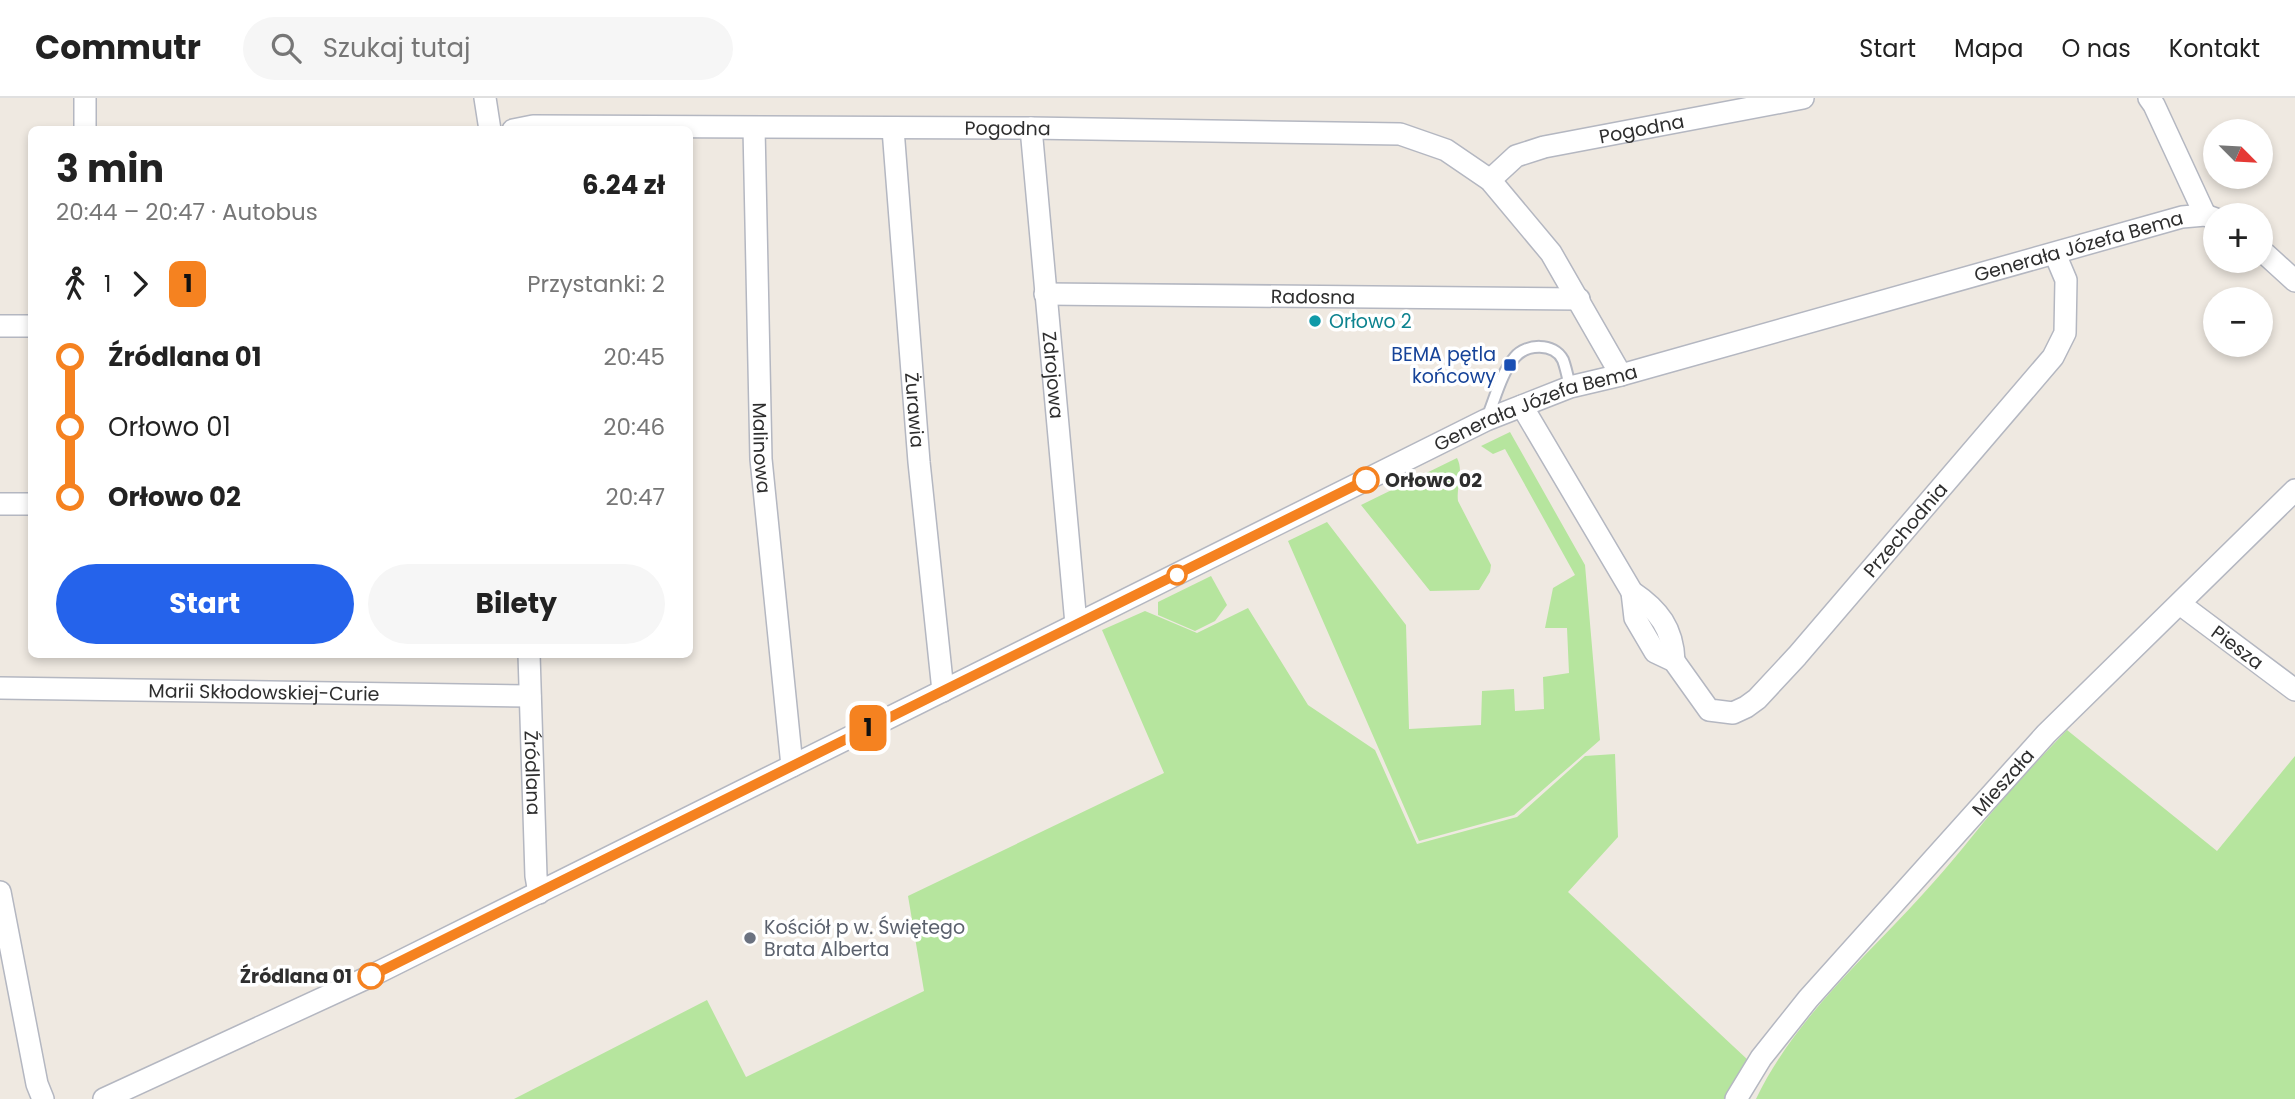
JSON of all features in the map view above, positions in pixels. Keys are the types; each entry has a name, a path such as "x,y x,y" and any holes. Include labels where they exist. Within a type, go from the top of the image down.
{"street":[{"path":"85,98 85,126"},
{"path":"485,98 489,126"},
{"name":"Pogodna","path":"1490,180 1516,156 1544,147 1706,107 1803,98"},
{"path":"2149,98 2203,203"},
{"name":"Pogodna","path":"693,127 1031,128 1400,134 1446,149 1490,180 1551,253 1621,375"},
{"name":"Malinowa","path":"754,128 761,459 792,766"},
{"name":"Zdrojowa","path":"1031,128 1076,624"},
{"name":"Żurawia","path":"893,129 919,461 943,691"},
{"name":"Generała Józefa Bema","path":"104,1099 321,1000 539,893 1486,420 1570,387 2182,217 2203,217"},
{"name":"Przechodnia","path":"1522,406 1633,592 1654,607 1674,641 1674,662 1709,709 1733,713 1757,699 1797,656 2053,356 2065,332 2066,280 2055,254"},
{"path":"2273,261 2295,281"},
{"name":"Radosna","path":"1045,294 1579,299"},
{"path":"0,326 28,326"},
{"name":"Mieszała","path":"1736,1099 1761,1058 1808,999 2046,734 2295,490"},
{"path":"0,504 28,504"},
{"name":"Piesza","path":"2180,604 2295,690"},
{"name":"Źródlana","path":"529,658 536,876 539,893"},
{"name":"Marii Skłodowskiej-Curie","path":"0,688 530,696"},
{"path":"1,900 37,1084 43,1099"}],"lane":[{"path":"1486,420 1510,365 1516,356 1526,349 1541,346 1559,354 1570,387"}],"green space":[{"path":"1510,432 1585,565 1600,740 1514,815 1419,841 1288,541 1327,522 1406,625 1409,729 1481,725 1482,691 1514,689 1515,711 1544,709 1543,677 1569,673 1567,628 1545,628 1553,588 1575,575 1505,449 1493,454 1481,446"},
{"path":"1457,458 1460,468 1458,501 1491,565 1490,572 1479,590 1430,591 1361,505"},
{"path":"1211,576 1227,605 1215,621 1195,631 1158,615 1158,602"},
{"path":"1248,608 1308,705 1375,750 1417,844 1517,817 1585,756 1615,754 1618,837 1568,892 1748,1060 1729,1099 514,1099 707,1000 746,1077 924,991 908,896 1164,773 1102,630 1145,611 1197,633"},
{"path":"2067,730 2217,851 2295,756 2295,1099 1756,1099 1790,1042 1810,1016 1933,883 2002,800"}],"bus line":[{"name":"1","path":"371,976 1366,480"}],"place":[{"name":"Orłowo 2","path":"1315,321"},
{"name":"BEMA pętla końcowy","path":"1510,365"},
{"name":"Orłowo 02","path":"1366,480"},
{"name":"Kościół p w. Świętego Brata Alberta","path":"750,938"},
{"name":"Źródlana 01","path":"371,976"}]}
